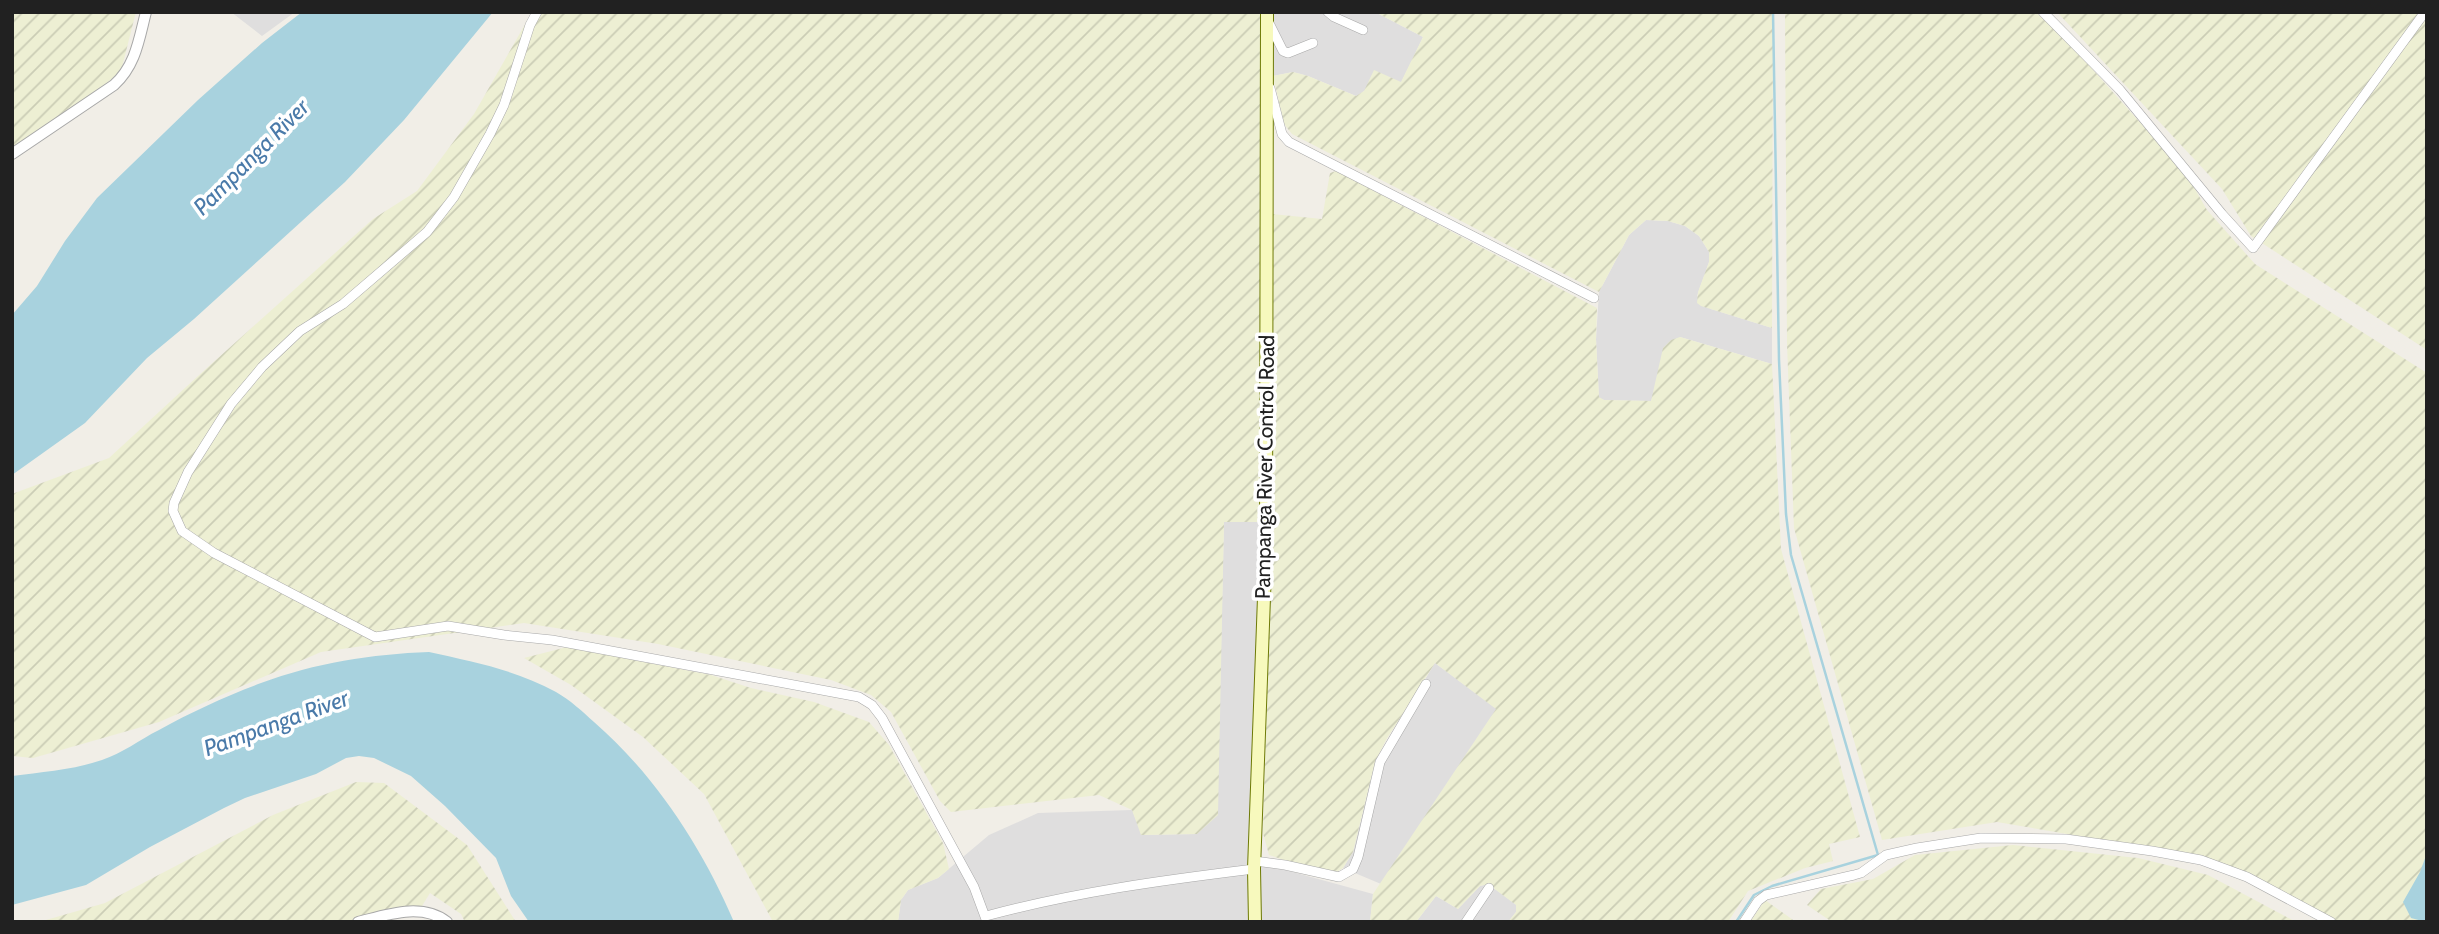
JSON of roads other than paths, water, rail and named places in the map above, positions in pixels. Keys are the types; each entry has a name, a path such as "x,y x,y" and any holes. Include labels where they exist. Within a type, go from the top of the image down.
{"main road":[{"name":"Pampanga River Control Road","path":"1255,922 1254,865 1266,543 1267,16"}],"street":[{"path":"12,154 124,76 134,60 146,12"},
{"path":"537,12 530,25 504,105 454,197 427,232 343,304 300,331 262,367 239,395 188,472 174,503 173,511 182,531 214,554 375,637 448,626 552,640 859,697 872,705 882,718 974,887 987,919 1114,887 1254,865 1285,865 1339,877 1353,869 1358,858 1380,762 1426,684"},
{"path":"1328,12 1363,30"},
{"path":"2043,12 2119,90 2253,248 2426,12"},
{"path":"1267,16 1283,51 1288,53 1313,43"},
{"path":"1266,73 1282,134 1289,142 1594,298"},
{"path":"1744,922 1758,901 1766,895 1861,873 1886,855 1981,838 2066,839 2201,860 2247,877 2331,922"},
{"path":"1466,922 1489,888"},
{"path":"358,922 399,913 422,912 436,914 447,922"}],"water":[{"name":"Pampanga River","path":"302,12 493,12 404,120 345,182 147,358 85,423 12,475 12,315 37,286 65,241 97,198 198,100 262,43"},
{"name":"Pampanga River","path":"429,652 526,678 556,692 585,714 637,765 675,814 707,867 734,922 529,922 511,896 496,858 445,806 411,776 374,758 359,756 346,758 316,774 245,798 150,847 86,885 12,905 12,776 69,768 102,760 209,705 281,676 344,661"},
{"path":"2427,853 2426,922 2411,918 2403,902"}],"waterway":[{"path":"1736,922 1754,895 1772,886 1878,855 1791,555 1786,514 1779,360 1773,12"}]}
